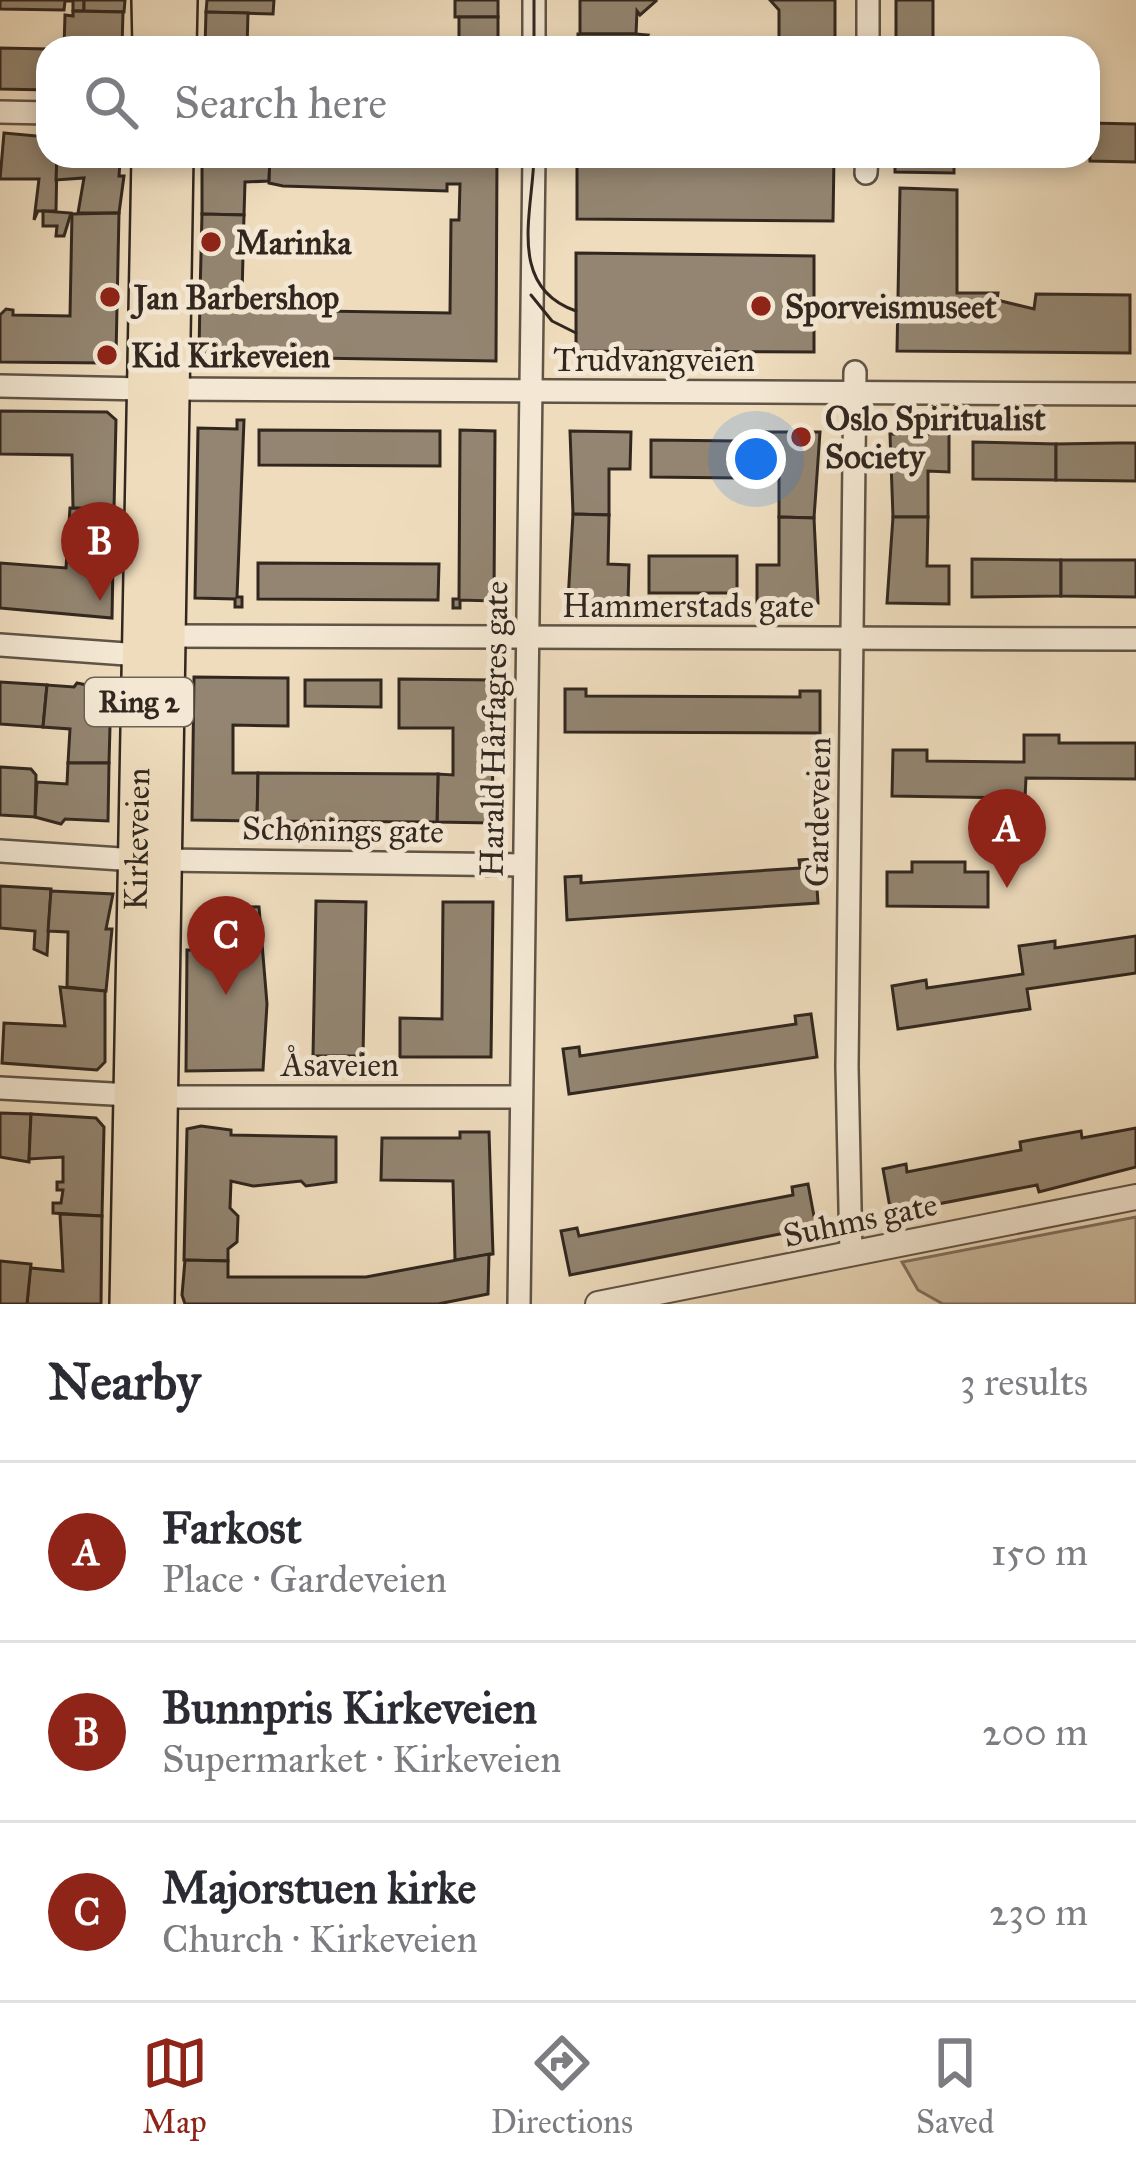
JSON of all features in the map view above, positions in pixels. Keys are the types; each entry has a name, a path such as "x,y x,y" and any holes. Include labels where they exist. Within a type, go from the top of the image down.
{"main road":[{"path":"149,0 150,36"},
{"path":"179,36 180,0"},
{"name":"Kirkeveien","path":"128,1304 145,1096 150,860 158,388 149,168"},
{"name":"Kirkeveien","path":"158,388 175,168"},
{"name":"Kirkeveien","path":"145,1096 157,1304"}],"street":[{"path":"534,0 534,36"},
{"path":"868,0 868,36"},
{"path":"0,112 36,113"},
{"name":"Harald Hårfagres gate","path":"519,1304 522,865 535,391 534,168"},
{"name":"Trudvangveien","path":"0,386 535,391 855,383 1136,394"},
{"name":"Gardeveien","path":"851,1254 847,1067 855,383"},
{"name":"Hammerstads gate","path":"0,645 527,638 1136,639"},
{"name":"Schønings gate","path":"0,851 150,860 522,865"},
{"name":"Åsaveien","path":"0,1088 145,1096 521,1097"},
{"name":"Suhms gate","path":"598,1304 1136,1197"}],"shaded area":[{"path":"1136,1217 1136,1304 943,1304 918,1290 902,1262"}],"building":[{"path":"0,0 84,0 84,11 73,11 73,1 65,1 64,10 0,9"},
{"path":"84,0 125,0 124,12 84,11"},
{"path":"207,0 274,0 273,14 206,12"},
{"path":"455,0 498,0 498,17 455,17"},
{"path":"580,0 656,1 640,15 637,11 636,34 580,34"},
{"path":"770,0 835,0 835,36 779,36 779,10"},
{"path":"896,0 933,0 933,36 896,36"},
{"path":"73,11 123,12 122,36 64,36 65,15 73,16"},
{"path":"206,12 248,13 247,36 205,36"},
{"path":"459,17 498,17 498,36 459,36"},
{"path":"578,34 648,35 648,36"},
{"path":"0,48 36,49 36,90 0,89"},
{"path":"1100,123 1136,124 1136,162 1100,161"},
{"path":"4,133 36,136 36,168 57,168 56,211 38,211 34,220 39,179 0,179"},
{"path":"56,168 120,168 119,176 124,176 119,213 78,213 84,178 56,180"},
{"path":"202,168 270,168 269,181 245,182 244,215 202,214"},
{"path":"270,168 497,168 496,361 199,356 200,295 245,297 248,310 450,313 451,220 459,220 460,184 447,184 447,191 269,183"},
{"path":"577,168 834,168 833,221 577,219"},
{"path":"895,168 954,168 954,173 895,172"},
{"path":"900,188 957,190 957,293 998,293 997,300 1034,309 1036,294 1130,295 1130,353 897,351"},
{"path":"43,211 71,213 64,236 56,236 57,226 43,226"},
{"path":"119,213 116,355 108,363 0,362 0,315 6,309 13,310 13,315 70,316 72,214"},
{"path":"202,214 244,215 242,296 200,295"},
{"path":"576,253 814,256 814,352 576,351"},
{"path":"0,411 107,412 116,420 114,509 73,508 72,455 0,454"},
{"path":"237,420 244,420 237,597 242,597 242,607 235,607 235,599 195,598 198,428 237,429"},
{"path":"259,430 440,431 440,466 259,465"},
{"path":"460,430 495,431 494,601 460,600 460,608 453,608 453,599 459,599"},
{"path":"570,431 631,432 630,469 609,469 609,515 573,514"},
{"path":"759,432 820,432 814,518 779,517 779,470 758,470"},
{"path":"890,434 949,434 949,472 928,471 928,517 893,517"},
{"path":"651,440 739,441 739,478 651,477"},
{"path":"973,442 1056,444 1056,480 973,479"},
{"path":"1136,443 1136,481 1056,480 1056,444"},
{"path":"70,508 114,509 112,618 0,608 0,563 66,568"},
{"path":"573,514 609,515 608,564 629,565 628,602 568,601"},
{"path":"779,517 814,518 818,603 757,602 757,565 779,565"},
{"path":"893,517 928,517 927,566 949,566 949,604 887,603"},
{"path":"649,556 737,556 737,593 649,593"},
{"path":"972,559 1061,560 1061,596 972,597"},
{"path":"1061,560 1136,560 1136,597 1061,596"},
{"path":"258,563 439,564 438,600 258,599"},
{"path":"194,677 288,678 288,726 233,725 233,773 258,773 257,821 192,820"},
{"path":"399,679 494,680 492,823 437,822 438,774 453,775 453,728 399,728"},
{"path":"305,680 381,680 381,707 305,706"},
{"path":"0,682 47,685 43,727 0,724"},
{"path":"77,683 111,690 109,763 68,763 70,729 43,727 47,685 74,687"},
{"path":"565,689 586,689 586,696 800,697 800,691 820,691 820,733 565,732"},
{"path":"1024,735 1059,735 1059,743 1136,743 1136,779 1026,778 1025,798 892,796 893,750 927,750 927,761 1024,762"},
{"path":"68,763 109,763 108,821 65,819 61,824 35,817 37,782 67,784"},
{"path":"0,767 31,769 36,775 35,817 0,815"},
{"path":"258,773 438,774 437,822 257,821"},
{"path":"815,859 818,903 567,920 565,877 581,876 581,883 800,868 799,860"},
{"path":"912,862 965,862 965,872 988,872 988,907 887,906 887,872 912,872"},
{"path":"0,886 51,889 47,955 34,949 35,931 0,928"},
{"path":"51,891 113,894 106,929 112,929 106,991 67,987 68,932 48,931"},
{"path":"316,901 366,902 363,1056 313,1056"},
{"path":"443,902 493,902 491,1057 400,1057 400,1018 442,1019"},
{"path":"223,906 259,907 267,1004 263,1070 186,1071 187,950 223,950"},
{"path":"1136,936 1136,973 1027,989 1030,1009 898,1029 892,986 926,980 927,988 1023,974 1019,946 1055,941 1055,948"},
{"path":"60,987 105,991 105,1062 97,1070 2,1063 4,1023 65,1026"},
{"path":"811,1014 817,1057 569,1094 563,1049 579,1047 580,1056 796,1024 795,1016"},
{"path":"0,1113 31,1114 29,1162 0,1157"},
{"path":"31,1114 96,1118 104,1127 102,1216 53,1213 53,1203 61,1203 63,1190 57,1190 57,1182 63,1182 63,1157 29,1159"},
{"path":"1136,1128 1136,1167 1039,1192 1037,1185 891,1213 883,1169 906,1164 907,1172 1021,1150 1020,1142 1081,1131 1082,1138"},
{"path":"187,1129 231,1130 231,1135 336,1137 336,1182 253,1186 231,1181 230,1208 238,1216 237,1242 228,1249 228,1261 184,1260"},
{"path":"460,1132 489,1132 493,1254 455,1260 453,1181 381,1180 382,1138 460,1138"},
{"path":"808,1184 816,1227 570,1275 561,1231 577,1228 579,1236 793,1195 792,1187"},
{"path":"60,1214 102,1216 101,1304 27,1304 30,1268 63,1271"},
{"path":"489,1254 488,1294 438,1304 185,1304 182,1295 185,1260 228,1261 228,1277 366,1277"},
{"path":"0,1261 31,1264 27,1304 0,1304"}],"tram line":[{"path":"534,0 534,36"},
{"path":"533,168 528,223 532,266 554,300 576,311"},
{"path":"531,295 552,321 576,333"}],"place":[{"name":"Marinka","path":"211,242"},
{"name":"Jan Barbershop","path":"110,297"},
{"name":"Sporveismuseet","path":"761,306"},
{"name":"Kid Kirkeveien","path":"107,355"},
{"name":"Oslo Spiritualist Society","path":"801,437"},
{"name":"Bunnpris Kirkeveien","path":"100,601"},
{"name":"Farkost","path":"1007,888"},
{"name":"Majorstuen kirke","path":"226,995"}]}
